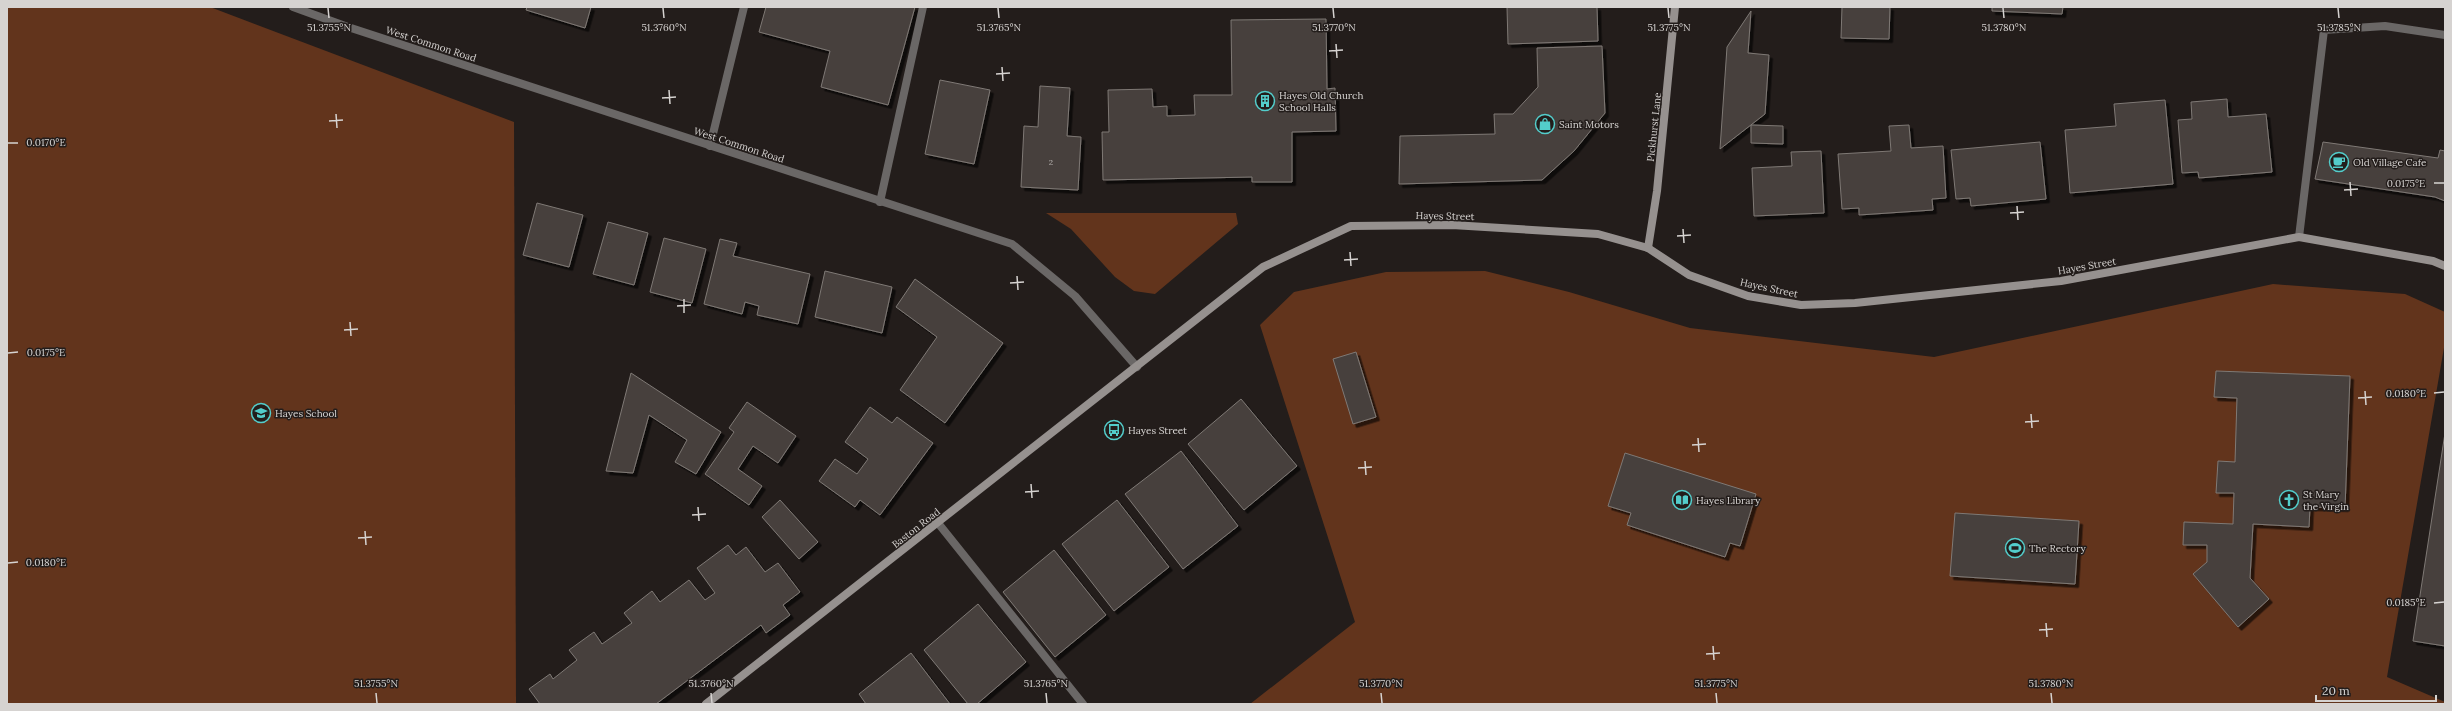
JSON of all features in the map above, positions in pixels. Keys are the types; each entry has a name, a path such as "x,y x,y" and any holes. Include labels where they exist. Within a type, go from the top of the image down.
{"main road":[{"name":"Pickhurst Lane","path":"1648,248 1657,191 1675,7"},
{"name":"Hayes Street","path":"1137,367 1263,267 1351,226 1452,225 1598,234 1648,248 1689,275 1748,296 1801,305 1856,303 2061,281 2299,237 2433,261 2445,266"},
{"name":"Baston Road","path":"706,704 1137,367"}],"street":[{"name":"West Common Road","path":"293,7 348,27 1012,244 1075,296 1137,367"},
{"path":"710,146 744,7"},
{"path":"880,202 923,7"},
{"path":"2299,237 2324,30 2385,26 2445,35"},
{"path":"938,523 1082,704"}],"shaded area":[{"name":"Hayes School","path":"7,7 210,7 514,122 516,704 7,704"},
{"path":"1046,213 1236,213 1238,224 1155,294 1134,291 1115,277 1071,229"},
{"path":"1485,271 1569,292 1690,328 1934,357 2273,284 2405,294 2445,312 2445,342 2387,677 2445,702 2445,704 1250,704 1355,622 1260,325 1294,292 1386,272"}],"building":[{"path":"527,7 591,7 585,28 526,10"},
{"path":"766,7 915,7 888,105 821,87 830,51 759,32"},
{"path":"1507,7 1597,7 1598,41 1508,44"},
{"path":"1842,7 1890,7 1889,39 1841,38"},
{"path":"1992,7 2063,7 2062,14 1992,11"},
{"path":"1751,11 1748,53 1769,55 1765,114 1720,149 1727,47"},
{"name":"Hayes Old Church School Halls","path":"1326,19 1327,89 1335,88 1336,131 1292,132 1292,182 1252,182 1252,177 1103,180 1102,132 1109,132 1108,90 1152,89 1153,107 1167,106 1167,116 1195,115 1194,95 1232,95 1231,20"},
{"name":"Saint Motors","path":"1602,46 1605,113 1574,151 1542,180 1399,184 1400,136 1495,134 1494,114 1513,114 1538,87 1537,48"},
{"path":"940,80 990,90 974,164 925,154"},
{"path":"1040,86 1070,88 1067,136 1081,137 1078,190 1021,187 1024,126 1038,127"},
{"path":"2227,99 2228,117 2266,114 2272,172 2199,178 2198,172 2182,173 2178,120 2192,119 2191,102"},
{"path":"2165,100 2173,184 2070,193 2065,130 2116,126 2114,104"},
{"path":"1751,125 1783,126 1783,144 1751,143"},
{"path":"1909,125 1911,148 1943,146 1946,198 1932,199 1933,210 1859,215 1859,208 1842,209 1838,154 1891,151 1889,126"},
{"path":"2040,142 2046,199 1971,206 1970,198 1956,199 1951,150"},
{"path":"2323,142 2438,158 2440,150 2445,151 2445,201 2435,197 2315,179"},
{"path":"1821,151 1824,213 1754,216 1752,168 1792,166 1791,152"},
{"path":"537,203 583,215 569,267 523,255"},
{"path":"608,222 648,233 634,285 593,274"},
{"path":"664,238 706,249 692,303 650,292"},
{"path":"720,239 737,243 733,256 810,274 798,324 757,315 759,306 745,302 742,314 704,304"},
{"path":"825,271 892,287 882,333 815,317"},
{"path":"915,279 1003,343 945,423 900,390 937,337 896,307"},
{"path":"1356,352 1376,417 1353,424 1333,359"},
{"name":"St Mary the Virgin","path":"2216,371 2350,376 2345,508 2310,507 2309,527 2253,524 2250,578 2269,599 2238,627 2193,574 2207,562 2207,545 2183,545 2184,522 2233,524 2234,493 2216,493 2218,461 2235,462 2237,398 2214,397"},
{"path":"631,373 721,432 696,474 675,462 687,440 649,415 633,473 606,471"},
{"path":"1241,399 1297,466 1244,510 1188,444"},
{"path":"747,402 796,436 778,463 753,446 738,469 762,486 749,505 705,474 734,432 729,428"},
{"path":"870,407 892,423 897,417 933,443 880,515 860,500 855,507 819,481 835,459 857,474 868,459 845,442"},
{"path":"2445,433 2445,646 2413,641"},
{"path":"1181,451 1238,526 1183,569 1125,494"},
{"name":"Hayes Library","path":"1625,453 1756,494 1740,546 1730,543 1725,557 1627,525 1631,513 1608,506"},
{"path":"780,500 818,542 799,559 762,517"},
{"path":"1117,500 1169,567 1114,611 1062,544"},
{"name":"The Rectory","path":"1955,513 2079,521 2075,584 1950,576"},
{"path":"728,545 736,555 746,547 765,572 778,563 800,592 783,605 790,615 766,633 761,625 656,704 540,704 529,689 550,674 553,679 577,660 569,650 594,632 602,644 632,623 624,613 652,591 660,602 689,580 705,600 715,593 697,568"},
{"path":"1054,550 1106,615 1055,657 1003,592"},
{"path":"978,604 1026,662 977,704 968,704 924,650"},
{"path":"911,653 950,704 866,704 859,694"}],"place":[{"name":"Hayes Old Church School Halls","path":"1265,101"},
{"name":"Saint Motors","path":"1545,124"},
{"name":"Old Village Cafe","path":"2339,162"},
{"name":"Hayes School","path":"261,413"},
{"name":"Hayes Street","path":"1114,430"},
{"name":"Hayes Library","path":"1682,500"},
{"name":"St Mary the Virgin","path":"2289,500"},
{"name":"The Rectory","path":"2015,548"}]}
